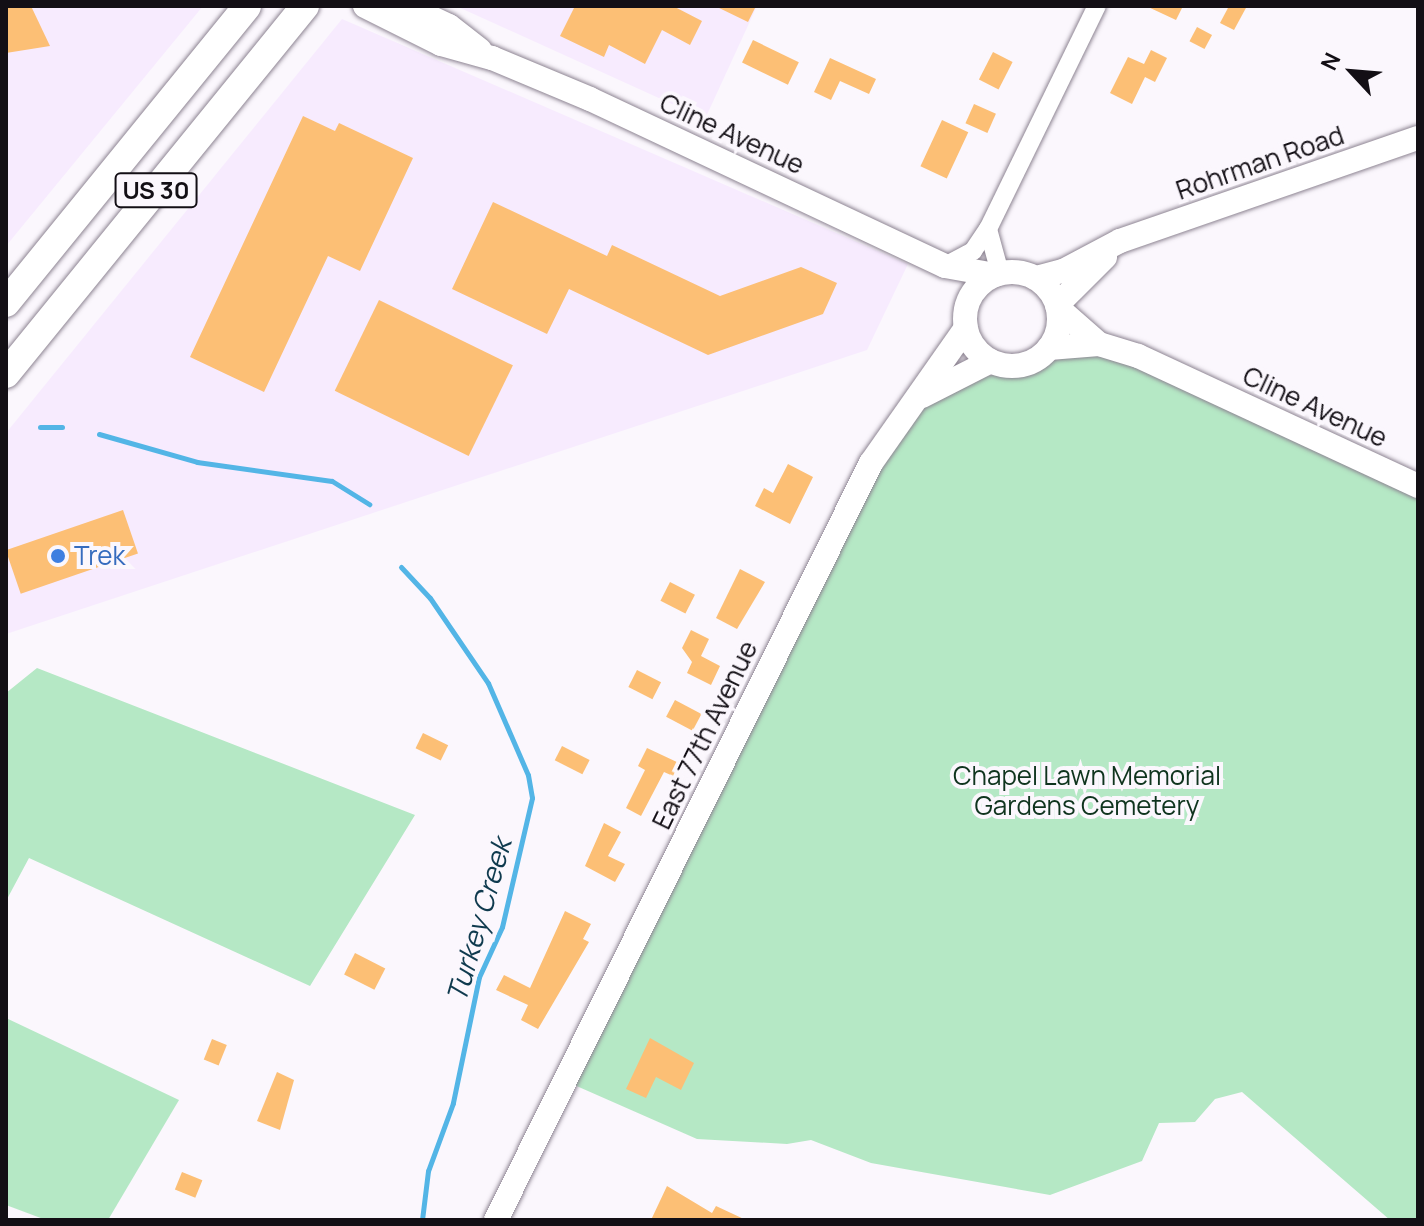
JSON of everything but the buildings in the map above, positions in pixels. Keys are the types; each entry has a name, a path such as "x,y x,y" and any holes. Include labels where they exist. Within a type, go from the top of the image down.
{"main road":[{"name":"US 30","path":"6,303 247,6"},
{"name":"US 30","path":"6,374 305,6"}],"street":[{"name":"Cline Avenue","path":"365,6 441,44 492,58 945,266 998,274"},
{"name":"Cline Avenue","path":"406,6 449,26 492,58"},
{"path":"966,322 977,287 998,274 1036,278 1057,306 1057,333 1049,348 1022,364 991,361 975,347 945,266 973,251 988,229 1097,6"},
{"name":"Rohrman Road","path":"1036,278 1063,271 1120,241 1418,138"},
{"path":"988,229 998,274"},
{"name":"Rohrman Road","path":"1057,306 1120,241"},
{"name":"Cline Avenue","path":"1057,306 1099,344"},
{"name":"East 77th Avenue","path":"496,1220 871,463 887,434 920,397 966,322"},
{"name":"Cline Avenue","path":"1049,348 1099,344 1138,356 1418,486"},
{"name":"East 77th Avenue","path":"920,397 991,361"}],"shaded area":[{"path":"6,6 203,6 6,246"},
{"path":"456,6 757,6 705,119"},
{"path":"342,19 908,264 867,350 6,634 6,433"}],"green space":[{"name":"Chapel Lawn Memorial Gardens Cemetery","path":"1082,354 1114,357 1418,495 1418,1220 1390,1220 1242,1092 1215,1099 1195,1122 1159,1123 1142,1161 1050,1195 871,1163 811,1140 787,1144 697,1139 572,1084 895,435 933,399 966,381"},
{"path":"37,668 415,815 310,986 29,858 6,901 6,693"},
{"path":"6,1018 179,1100 108,1220 46,1220 6,1205"}],"waterway":[{"name":"Turkey Creek","path":"40,427 62,427"},
{"name":"Turkey Creek","path":"99,434 197,462 332,481 369,504"},
{"name":"Turkey Creek","path":"401,567 430,598 488,683 528,775 532,798 502,927 479,977 453,1103 428,1171 422,1220"}],"place":[{"name":"Trek","path":"58,556"}]}
